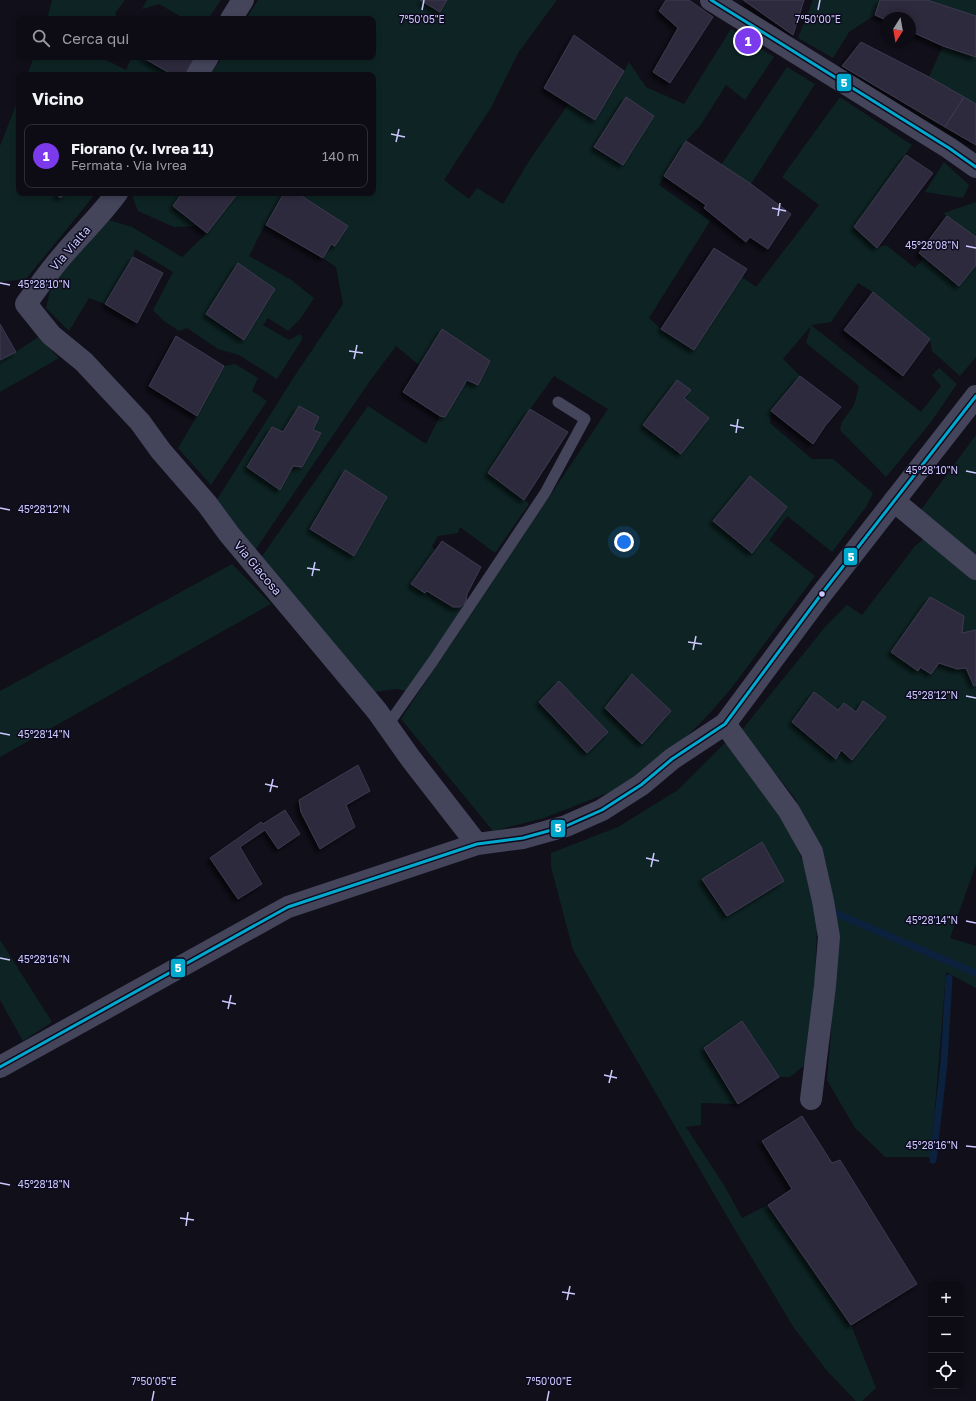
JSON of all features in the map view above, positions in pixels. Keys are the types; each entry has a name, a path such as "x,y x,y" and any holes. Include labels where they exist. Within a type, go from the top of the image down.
{"street":[{"path":"233,16 242,0"},
{"path":"712,0 949,148 976,167"},
{"path":"199,72 206,60"},
{"name":"Via Vialta","path":"26,304 37,287 59,260 106,208 114,196"},
{"name":"Via Giacosa","path":"26,304 51,335 84,362 140,422 161,451 207,504 230,534 367,699 477,844"},
{"path":"0,1067 288,907 477,844 523,838 566,826 602,810 641,785 672,759 726,724 820,596 976,396"},
{"path":"894,501 976,569"},
{"path":"726,724 789,811 812,852 817,873 829,937 825,986 811,1099"}],"lane":[{"path":"387,726 433,661 545,493 581,426 584,419 558,402"}],"green space":[{"path":"52,0 125,0 115,13 116,16 48,16"},
{"path":"147,0 221,0 210,16 180,16 159,4 142,9"},
{"path":"258,0 420,0 440,12 447,0 557,0 518,53 492,106 444,180 469,199 477,188 503,204 529,161 569,103 624,71 629,62 646,87 684,104 731,29 774,57 745,100 726,85 700,126 686,141 659,185 710,221 649,318 661,329 693,350 742,277 756,287 819,205 782,177 840,97 912,145 854,227 877,248 886,245 915,268 923,259 919,253 946,216 944,213 976,202 976,357 960,376 932,351 930,339 873,292 858,283 831,322 811,325 921,412 941,386 932,375 939,368 957,384 931,422 886,477 840,430 842,422 854,405 859,386 806,343 811,326 783,359 800,376 771,411 770,423 812,459 833,459 873,493 866,507 832,552 787,516 769,540 815,576 730,690 709,714 672,751 623,787 544,818 493,831 401,719 608,409 554,376 530,409 568,432 525,500 529,504 495,553 460,527 458,533 438,536 432,546 436,551 411,584 425,593 427,591 453,607 457,608 463,606 407,691 396,689 374,692 260,559 368,406 426,444 440,416 445,417 467,380 478,385 490,361 442,329 419,365 396,346 367,385 254,552 216,501 294,377 343,304 336,267 323,258 331,244 336,245 348,226 302,196 376,196 376,72 212,72 220,60 376,60 376,16 248,16"},
{"path":"813,0 880,0 875,15 849,32 833,58 798,38"},
{"path":"927,0 976,0 976,16"},
{"path":"943,46 976,57 976,104 929,77"},
{"path":"33,60 106,60 126,70 131,60 147,60 168,72 28,72"},
{"path":"787,67 815,84 751,184 721,165"},
{"path":"16,105 16,196 94,196 26,279 0,282 0,146"},
{"path":"944,162 969,185 963,198 925,192"},
{"path":"132,196 180,196 173,206 197,226 174,227 138,211"},
{"path":"236,196 282,196 262,230 249,256 290,279 314,298 301,318 288,331 268,318 263,325 289,340 300,334 303,338 277,379 239,355 218,349 187,328 179,331 164,321 153,310 173,272 135,249 133,257 105,304 89,298 69,331 46,308 53,279 105,219 132,227 182,257 207,233"},
{"path":"38,337 59,358 0,392 0,360 16,352"},
{"path":"235,364 258,378 252,391 267,401 211,485 178,448 224,366"},
{"path":"976,435 976,560 918,514"},
{"path":"926,537 976,577 976,864 950,938 976,946 976,988 946,972 931,1157 885,1157 855,1128 827,1080 831,1034 834,922 816,843 795,798 741,731 825,627 847,605 862,615 915,546"},
{"path":"232,564 271,604 0,757 0,691"},
{"path":"726,742 789,827 809,878 817,923 815,982 805,1065 790,1077 779,1077 742,1021 704,1048 738,1104 701,1103 701,1125 686,1127 724,1185 742,1218 768,1205 851,1325 876,1388 862,1401 856,1401 828,1372 794,1328 732,1225 573,950 551,867 551,853 618,827 678,790"},
{"path":"0,940 52,1022 23,1041 0,1000"}],"building":[{"path":"420,0 447,0 440,12"},
{"path":"666,0 689,0 713,17 670,83 653,72 678,28 659,11"},
{"path":"743,0 804,0 793,35"},
{"path":"880,0 927,0 976,16 976,57 943,46 916,34 916,12 880,12 880,17 875,15"},
{"path":"574,35 624,71 595,120 544,88"},
{"path":"861,42 964,97 945,127 842,66"},
{"path":"147,60 193,60 187,72 168,72"},
{"path":"626,97 654,116 623,165 594,147"},
{"path":"964,97 976,104 976,145 945,127"},
{"path":"686,141 751,184 791,214 768,249 750,237 746,242 704,208 706,205 664,176"},
{"path":"906,155 933,173 877,248 854,227"},
{"path":"180,196 236,196 207,233 173,206"},
{"path":"282,196 302,196 348,226 335,246 331,244 323,258 266,225"},
{"path":"947,216 976,237 976,265 959,286 919,253"},
{"path":"714,248 747,269 694,350 661,329"},
{"path":"133,257 163,273 137,323 105,304"},
{"path":"238,263 275,289 244,340 206,314"},
{"path":"873,292 930,339 903,376 844,330"},
{"path":"0,324 16,352 0,360"},
{"path":"442,329 490,361 478,385 467,380 445,417 440,416 403,392"},
{"path":"176,336 224,366 197,416 149,386"},
{"path":"800,376 841,407 825,426 813,444 771,411"},
{"path":"677,380 691,390 684,398 709,418 681,454 643,425"},
{"path":"299,406 319,417 313,430 321,433 302,467 293,466 280,490 247,467 272,427 283,432"},
{"path":"530,409 568,432 524,500 488,473"},
{"path":"345,470 387,497 354,556 310,529"},
{"path":"750,476 787,507 752,553 713,521"},
{"path":"442,541 481,567 467,594 466,602 460,607 453,607 427,591 425,593 411,584"},
{"path":"930,597 964,616 962,633 976,630 976,685 974,686 966,668 957,669 939,663 931,674 920,667 918,671 891,652"},
{"path":"632,674 671,711 642,744 605,708"},
{"path":"559,681 608,732 587,753 539,702"},
{"path":"814,692 838,710 844,703 856,712 863,701 886,717 852,760 841,750 836,759 792,722"},
{"path":"358,765 370,791 346,805 355,827 320,849 301,812 299,800"},
{"path":"285,810 300,834 278,849 265,830 240,847 262,884 238,899 210,858 261,822 263,824"},
{"path":"762,842 784,881 727,916 702,879"},
{"path":"742,1021 779,1077 738,1104 704,1048"},
{"path":"802,1116 832,1163 840,1160 917,1284 851,1325 768,1205 792,1189 762,1141"}],"waterway":[{"path":"835,913 976,973"},
{"path":"933,1160 944,1063 949,978"}],"transit line":[{"name":"5","path":"711,0 949,148 976,167"},
{"name":"5","path":"0,1067 288,907 477,844 523,838 566,826 602,810 641,785 672,759 725,724 820,596 976,396"}],"place":[{"name":"Fiorano (v. Ivrea 11)","path":"748,41"}]}
